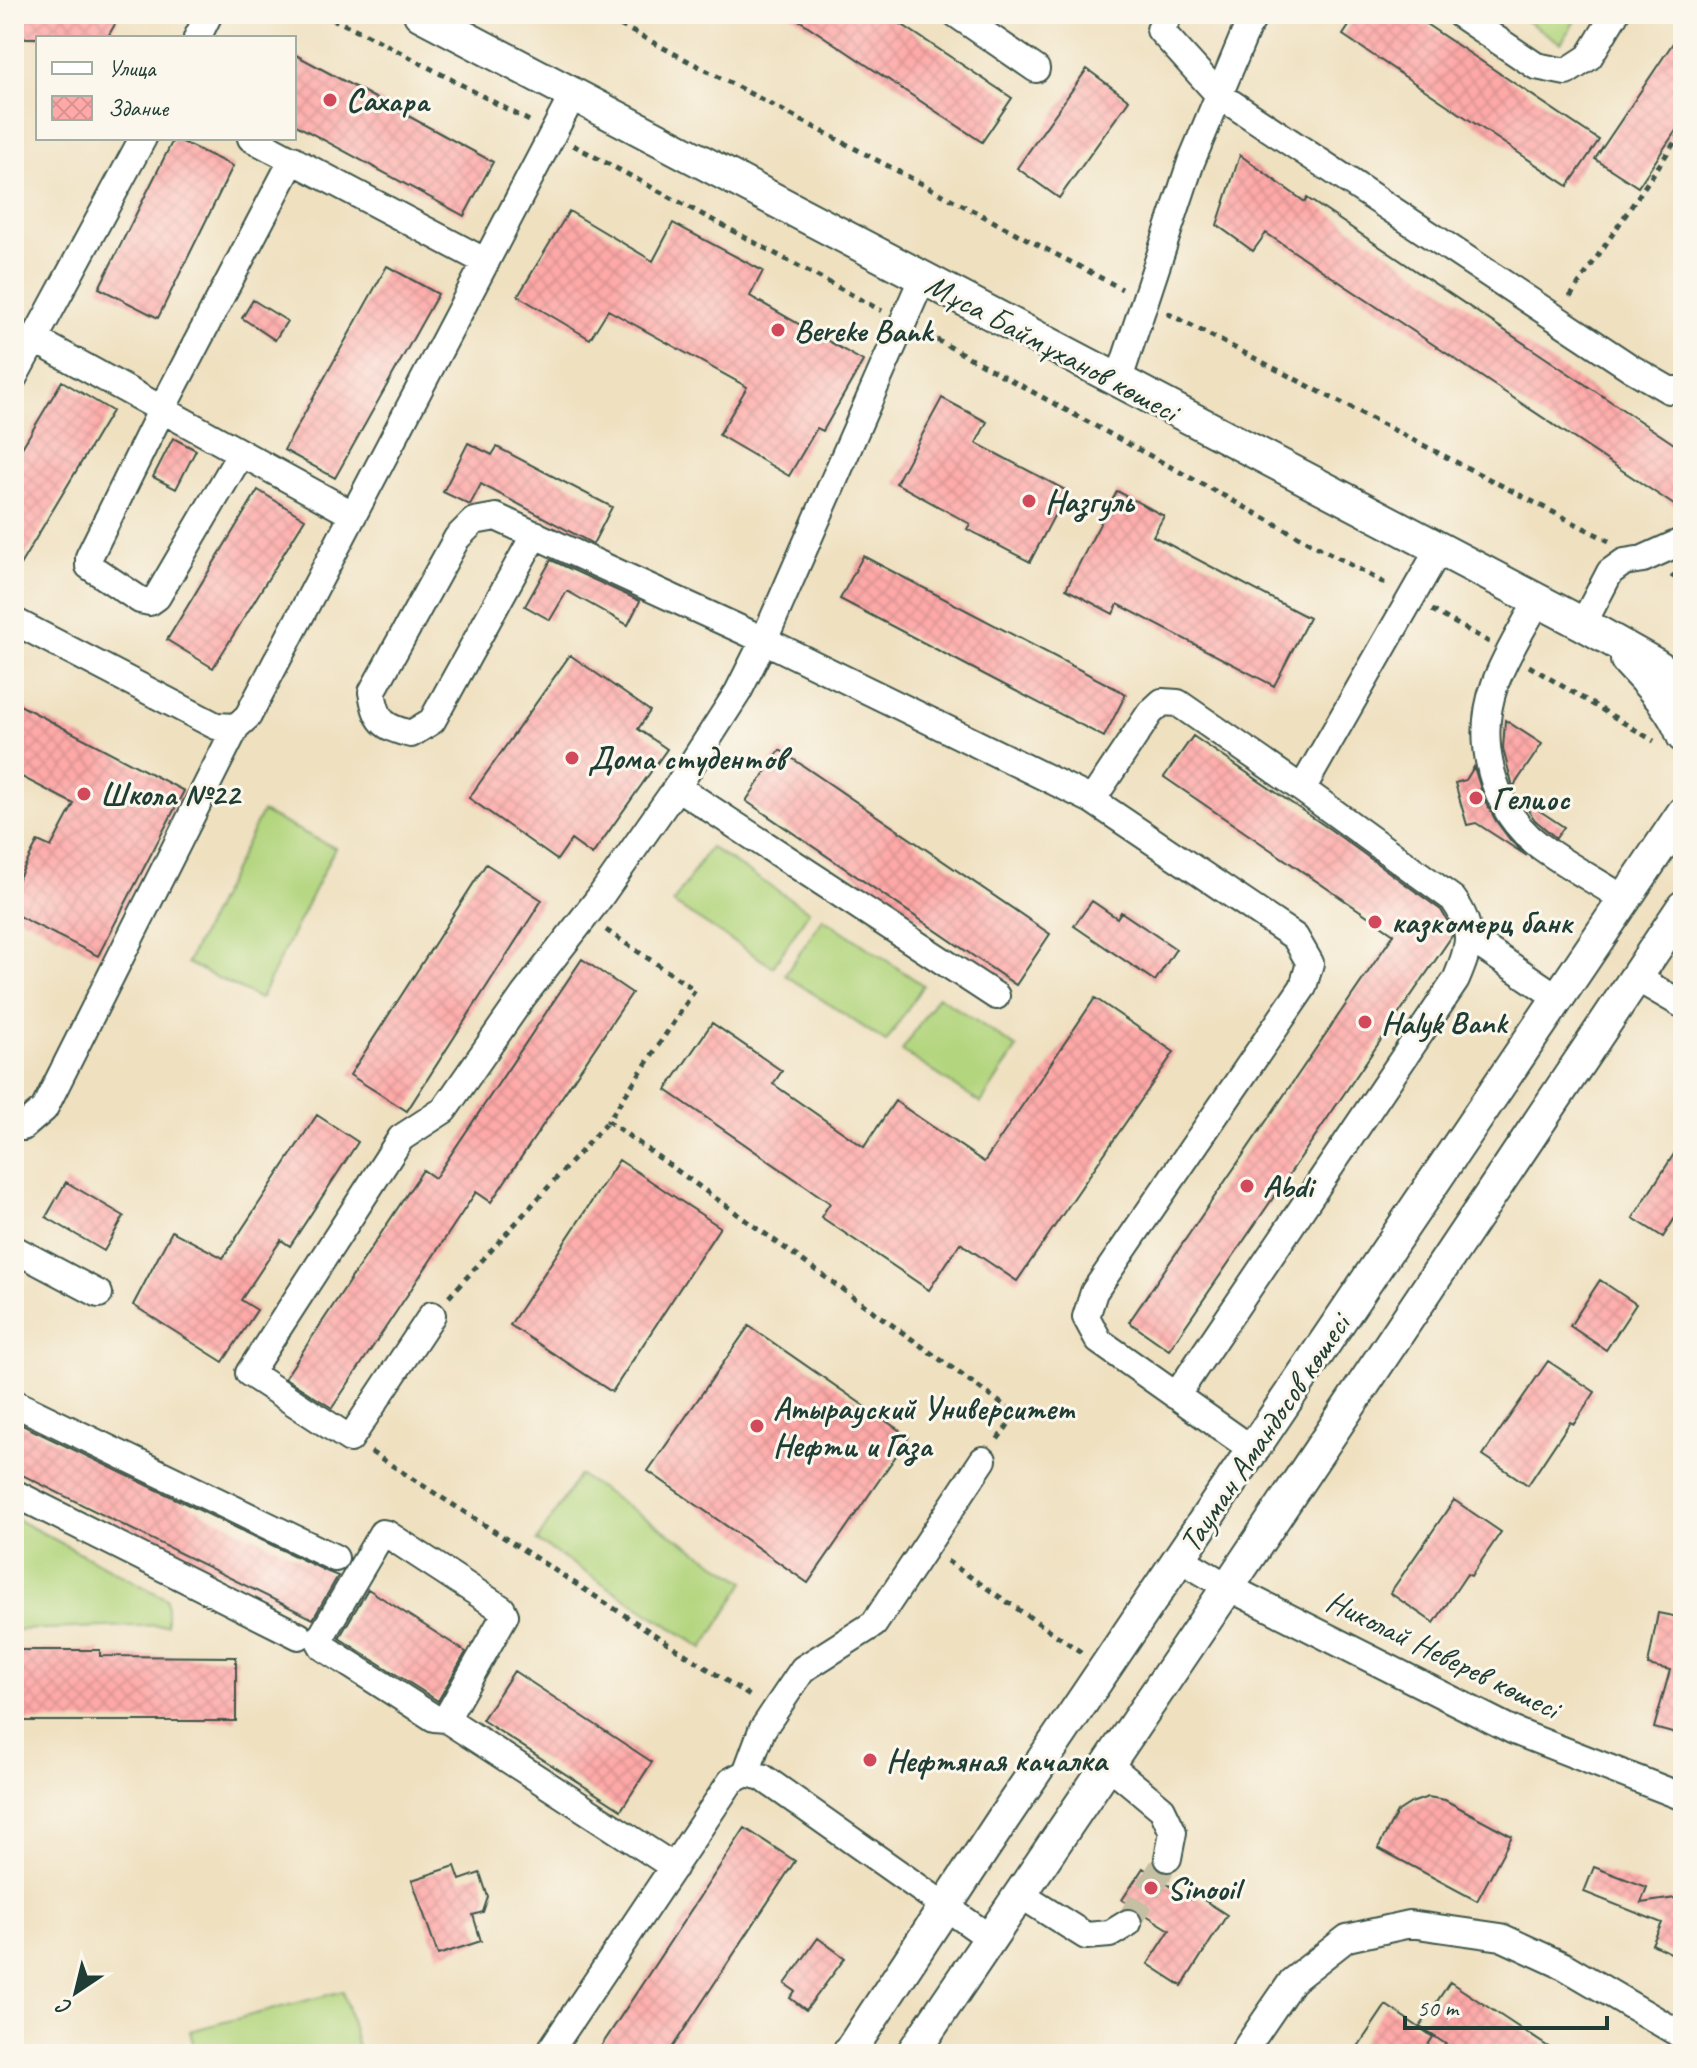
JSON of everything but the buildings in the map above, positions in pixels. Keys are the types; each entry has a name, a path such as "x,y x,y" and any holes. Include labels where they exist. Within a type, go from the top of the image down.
{"main road":[{"name":"Мұса Баймұханов көшесі","path":"420,14 1583,624 1612,642 1670,666 1683,683"},
{"path":"1612,642 1679,724 1671,740"},
{"name":"Тауман Амандосов көшесі","path":"848,2054 1624,899 1680,811"},
{"name":"Тауман Амандосов көшесі","path":"912,2054 1565,1087 1683,907"}],"street":[{"path":"198,36 209,14"},
{"path":"956,14 1036,69"},
{"path":"1170,14 1160,30 1219,95 1631,368 1669,390 1683,390"},
{"path":"1118,382 1191,162 1247,28 1256,14"},
{"path":"1459,14 1536,66 1566,72 1589,57 1615,14"},
{"path":"14,1125 23,1127 44,1109 236,727 248,716 573,95"},
{"path":"14,377 142,140"},
{"path":"255,140 486,262"},
{"path":"241,453 157,597 150,602 140,600 94,573 89,566 89,557 162,409 293,159"},
{"path":"432,1315 350,1439 249,1373 401,1138 444,1110 677,787 738,692 764,640 922,279"},
{"path":"34,339 352,514"},
{"path":"535,534 432,721 411,734 390,729 375,711 372,692 457,538 474,521 496,517 535,534 764,640 1092,800 1295,937 1310,963 1303,987 1094,1292 1086,1317 1099,1341 1253,1450"},
{"path":"1583,624 1610,572 1624,562 1643,559 1683,541"},
{"path":"1302,789 1439,549"},
{"path":"1537,602 1494,685 1485,736 1492,779 1513,821 1539,845 1624,899"},
{"path":"14,621 216,726 236,727"},
{"path":"1092,800 1150,713 1162,702 1178,703 1453,899 1466,918 1468,937 1465,959 1456,980 1176,1396"},
{"path":"677,787 996,996"},
{"path":"1468,937 1557,997"},
{"path":"1635,977 1683,1005"},
{"path":"14,1249 99,1294"},
{"path":"14,1403 335,1558"},
{"path":"548,2054 731,1781 746,1773 762,1730 803,1669 874,1624 983,1460"},
{"path":"14,1493 299,1636"},
{"path":"446,1719 505,1615 502,1609 382,1533 320,1642 323,1647 434,1718 446,1719 674,1867"},
{"name":"Николай Неверев көшесі","path":"1179,1558 1228,1587 1514,1731 1683,1797"},
{"path":"1109,1765 1162,1809 1173,1832 1168,1858"},
{"path":"746,1773 762,1777 990,1938"},
{"path":"1021,1895 1086,1936 1110,1934 1128,1923"},
{"path":"1242,2054 1292,1981 1303,1972 1347,1938 1410,1924 1501,1937 1564,1966 1683,2036"}],"path":[{"path":"321,14 366,34 903,322 1671,740"},
{"path":"1556,318 1683,130"},
{"path":"432,1315 608,1121 695,990 584,916"},
{"path":"608,1121 1016,1414 983,1460"},
{"path":"350,1439 775,1712"},
{"path":"925,1547 1050,1629 1104,1669"}],"green space":[{"path":"1516,14 1579,14 1561,43"},
{"path":"262,812 335,848 260,999 187,963"},
{"path":"710,847 809,911 773,967 673,903"},
{"path":"823,918 923,985 886,1042 785,975"},
{"path":"938,996 1017,1048 981,1103 902,1051"},
{"path":"579,1475 745,1582 703,1648 537,1541"},
{"path":"14,1518 167,1599 167,1625 14,1630"},
{"path":"343,1991 360,2054 196,2054 190,2031"}],"tunnel":[{"path":"1128,1923 1168,1858"}],"place":[{"name":"Сахара","path":"330,100"},
{"name":"Bereke Bank","path":"778,330"},
{"name":"Назгуль","path":"1029,501"},
{"name":"Дома студентов","path":"572,758"},
{"name":"Школа №22","path":"84,794"},
{"name":"Гелиос","path":"1476,798"},
{"name":"казкомерц банк","path":"1375,922"},
{"name":"Halyk Bank","path":"1365,1022"},
{"name":"Abdi","path":"1247,1186"},
{"name":"Атырауский Университет Нефти и Газа","path":"757,1426"},
{"name":"Нефтяная качалка","path":"870,1760"},
{"name":"Sinooil","path":"1151,1888"}]}
